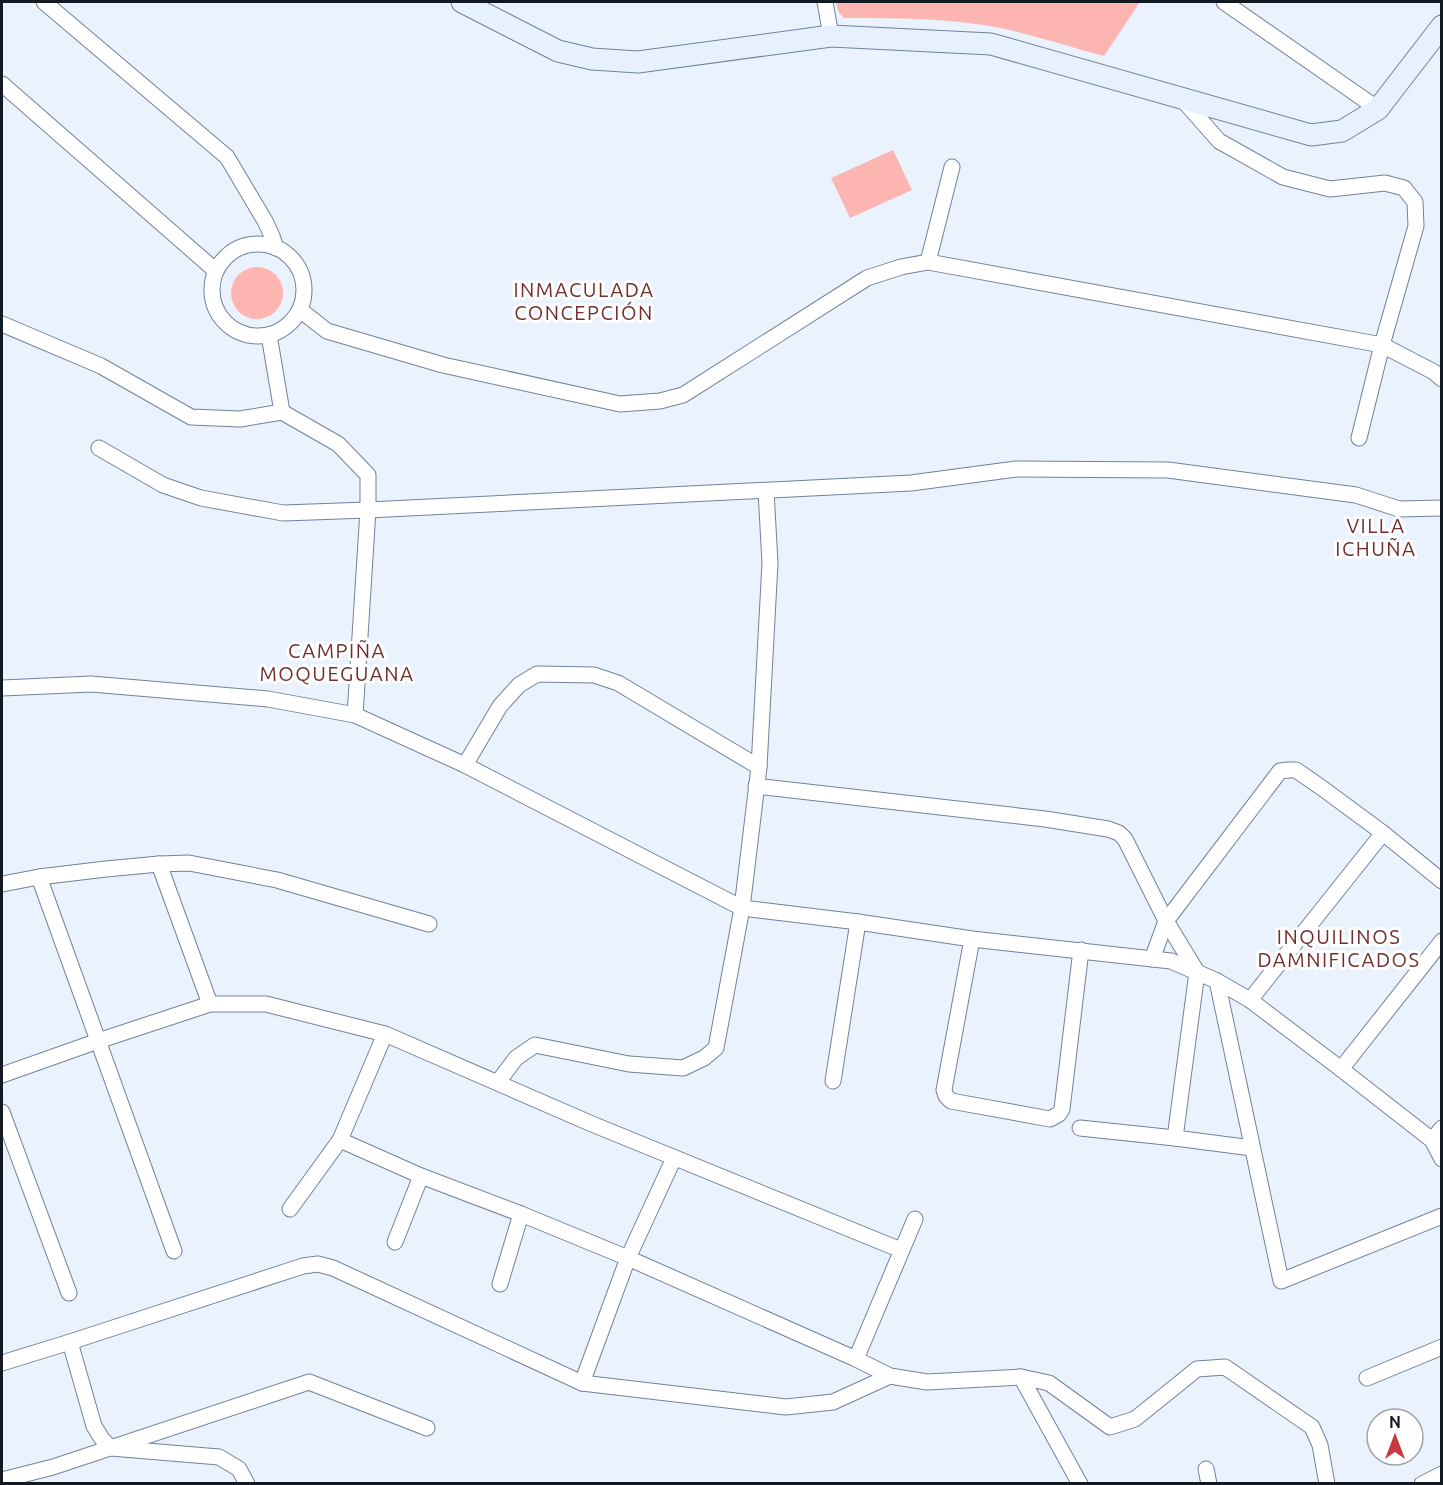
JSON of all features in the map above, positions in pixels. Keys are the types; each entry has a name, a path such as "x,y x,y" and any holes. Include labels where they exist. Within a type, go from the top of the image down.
{"street":[{"path":"44,2 227,157 265,221 276,248"},
{"path":"462,2 558,51 592,59 638,62 831,36 991,44 1311,135 1342,131 1378,109 1442,26"},
{"path":"825,2 831,36"},
{"path":"1224,2 1378,109"},
{"path":"2,84 216,271"},
{"path":"1182,99 1219,141 1283,177 1330,189 1385,183 1404,188 1415,202 1416,226 1382,345 1359,438"},
{"path":"928,262 952,167"},
{"path":"261,244 276,248 289,256 298,268 303,282 304,297 300,310 292,321 269,335 254,336 240,333 227,325 212,300 212,285 216,271 224,259 241,248 261,244"},
{"path":"300,310 327,331 443,365 620,404 660,401 683,395 867,278 901,267 928,262 1382,345 1434,372 1442,380"},
{"path":"2,324 102,366 191,417 240,419 282,411 338,444 368,475 368,510 355,715"},
{"path":"269,335 282,411"},
{"path":"99,448 163,484 201,498 283,513 911,483 1016,470 1168,471 1356,495 1399,508 1442,508"},
{"path":"498,1082 516,1058 535,1045 629,1064 683,1068 704,1058 716,1048 742,908 759,767 770,563 766,491"},
{"path":"465,765 500,706 519,685 537,674 594,675 618,682 759,767"},
{"path":"2,688 91,684 268,699 355,715 465,765 742,908 972,939 1171,961 1216,981 1250,1000 1341,1069 1437,1134 1442,1160"},
{"path":"1152,959 1166,921 1280,771 1296,770 1383,833 1442,881"},
{"path":"756,786 1046,819 1108,829 1119,833 1125,839 1166,921 1197,972 1175,1138"},
{"path":"1250,1000 1383,833"},
{"path":"2,884 39,877 189,863 277,880 429,924"},
{"path":"159,864 210,1004"},
{"path":"39,877 174,1251"},
{"path":"833,1081 858,922"},
{"path":"972,939 944,1090 946,1096 951,1101 1050,1119 1059,1114 1062,1109 1081,950"},
{"path":"1341,1069 1442,941"},
{"path":"1216,981 1281,1281 1442,1216"},
{"path":"2,1075 210,1004 266,1004 385,1034 592,1124 901,1250"},
{"path":"290,1209 340,1140 385,1034"},
{"path":"2,1112 69,1293"},
{"path":"1080,1128 1252,1148"},
{"path":"340,1140 421,1176 628,1258 890,1376 927,1382 1021,1377 1048,1383 1110,1427 1135,1419 1197,1369 1225,1367 1312,1427 1320,1445 1327,1484"},
{"path":"582,1383 628,1258 674,1158"},
{"path":"395,1242 421,1176"},
{"path":"500,1284 521,1214"},
{"path":"856,1359 915,1219"},
{"path":"2,1363 303,1266 318,1264 333,1268 582,1383 786,1407 833,1402 890,1376"},
{"path":"70,1342 94,1426 111,1448 219,1457 239,1469 247,1484"},
{"path":"1367,1378 1442,1347"},
{"path":"1021,1377 1080,1484"},
{"path":"2,1480 53,1467 309,1382 427,1428"},
{"path":"1422,1484 1442,1474"}],"shaded area":[{"path":"836,2 1140,2 1104,56 1014,31 962,22 844,18 838,11"},
{"path":"893,150 912,190 850,218 831,178"},
{"path":"257,267 267,269 275,275 281,283 283,293 281,303 275,311 267,317 257,319 247,317 239,311 233,303 231,293 233,283 239,275 247,269"}],"district":[{"name":"INMACULADA CONCEPCIÓN","path":"584,302"},
{"name":"VILLA ICHUÑA","path":"1376,538"},
{"name":"CAMPIÑA MOQUEGUANA","path":"337,662"},
{"name":"INQUILINOS DAMNIFICADOS","path":"1339,948"}]}
